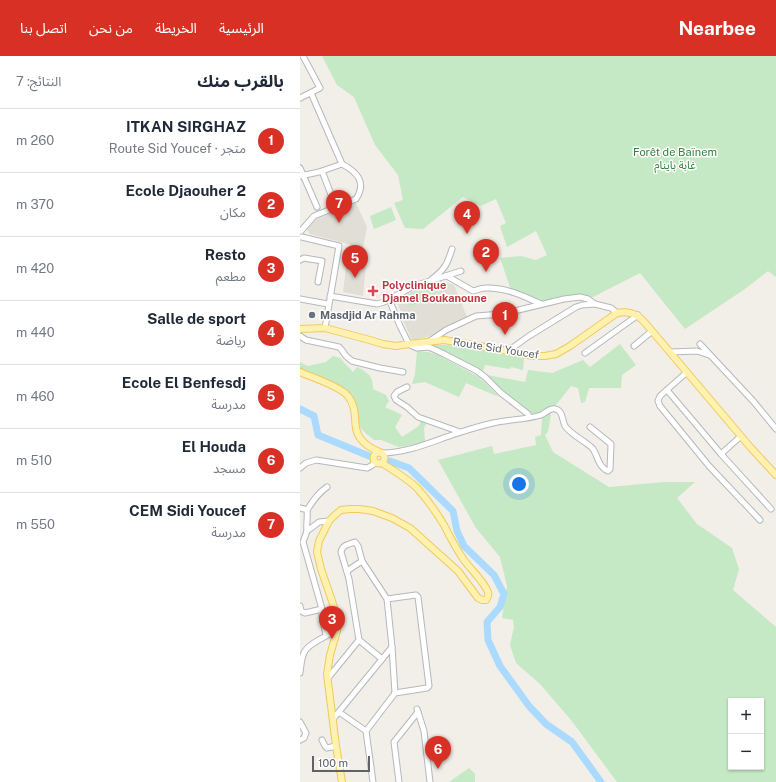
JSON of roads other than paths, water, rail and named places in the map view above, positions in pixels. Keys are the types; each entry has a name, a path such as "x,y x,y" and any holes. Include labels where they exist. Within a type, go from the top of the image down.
{"main road":[{"path":"617,313 629,312 638,315 776,475"},
{"name":"Route Sid Youcef","path":"300,328 324,328 396,346 444,340 533,356 544,356 556,354 570,346 617,313"},
{"path":"300,372 336,387 345,394 353,404 358,434 364,443 379,460 408,480 426,498 444,525 458,551 488,592 486,600 478,598 458,571 425,540 410,528 392,518 373,511 350,509 341,510 329,521 319,541 317,552 338,623 327,674 342,782"},
{"path":"364,443 381,452"},
{"path":"379,460 375,454 381,452"}],"street":[{"path":"300,98 320,88 303,56"},
{"path":"311,93 342,164 356,173 361,188 360,194 356,199 314,216 300,234 302,237 339,246 324,328"},
{"path":"302,176 342,164"},
{"path":"300,168 302,176 317,207"},
{"path":"322,171 332,197"},
{"path":"430,281 443,271 452,249"},
{"path":"300,260 304,258 322,261 318,282"},
{"path":"330,296 377,304 384,302 414,286 461,271"},
{"path":"447,276 473,291 484,288 504,290 541,304"},
{"path":"300,299 328,304"},
{"path":"389,299 409,344 417,348 429,347 477,371 501,393 528,414 529,417"},
{"path":"430,341 446,330 476,316 502,314 564,299 588,299 595,304"},
{"path":"508,351 576,307 595,304 611,308 617,313"},
{"path":"585,353 638,315"},
{"path":"634,346 652,331"},
{"path":"300,336 306,340 339,347 346,356 352,360 380,368 403,372"},
{"path":"700,344 754,402 776,429"},
{"path":"670,352 697,351 709,355"},
{"path":"687,372 660,396 658,401 660,406 710,466 760,520"},
{"path":"407,386 397,392 394,396 396,400 418,417 461,432"},
{"path":"667,390 721,454 771,509"},
{"path":"300,468 306,463 316,460 366,468 392,453 494,422 529,417 542,414 552,409 559,410 562,414 565,426 592,448 597,460 604,470 608,471 610,469 611,444 590,427"},
{"path":"721,454 741,436"},
{"path":"381,452 392,453"},
{"path":"326,635 322,609 303,542 307,531 307,510 314,499 327,487"},
{"path":"300,508 307,510"},
{"path":"307,531 319,522 329,521"},
{"path":"373,782 366,730 395,693 392,647 387,599 362,561 355,542 343,546 341,548 341,552 354,602 359,640 382,659"},
{"path":"347,571 362,561"},
{"path":"387,599 416,595 418,597 429,686 427,688 395,693"},
{"path":"300,606 301,611 304,613 322,609"},
{"path":"300,673 303,650 326,635 337,631"},
{"path":"328,678 359,640"},
{"path":"333,719 392,647"},
{"path":"399,782 394,742 417,710 424,731 430,782"},
{"path":"339,712 366,730"},
{"path":"300,722 306,733 304,738 300,740"},
{"path":"322,740 327,748 336,746"}],"waterway":[{"path":"300,409 314,416 318,435 369,456"},
{"path":"390,461 409,468 453,511 457,531 464,546 494,575 504,594 500,607 487,622 488,640 500,666 529,706 546,724 572,742 601,782"}],"place":[{"name":"CEM Sidi Youcef","path":"339,223"},
{"name":"Salle de sport","path":"467,234"},
{"name":"Ecole Djaouher 2","path":"486,272"},
{"name":"Ecole El Benfesdj","path":"355,278"},
{"name":"Polyclinique Djamel Boukanoune","path":"373,291"},
{"name":"Masdjid Ar Rahma","path":"312,315"},
{"name":"ITKAN SIRGHAZ","path":"505,335"},
{"name":"Resto","path":"332,639"},
{"name":"El Houda","path":"438,769"}],"park label":[{"name":"Forêt de Baïnem غابة باينام","path":"675,158"}]}
